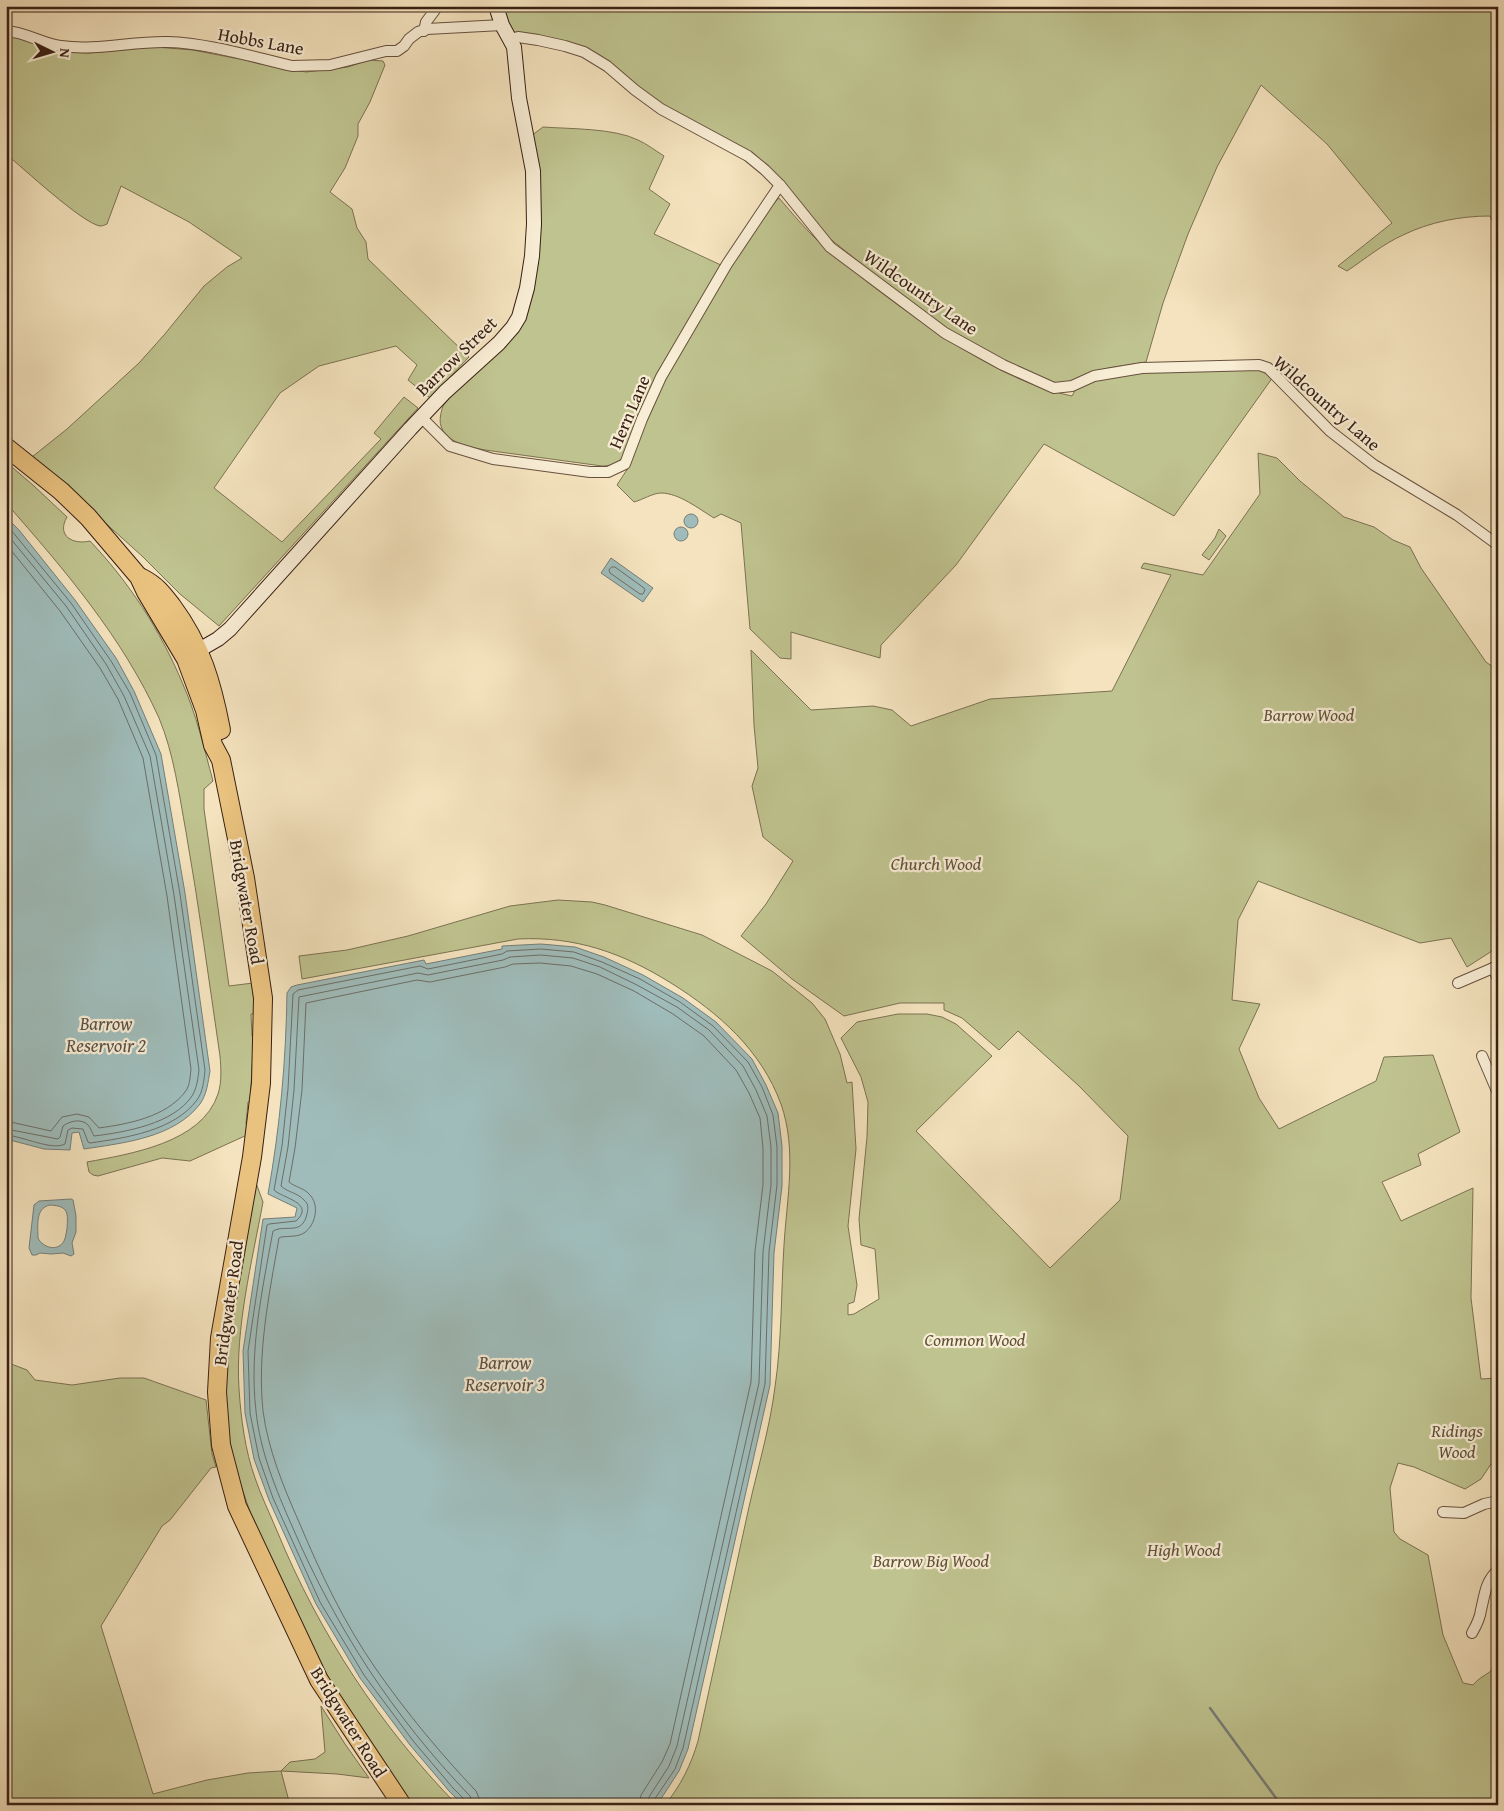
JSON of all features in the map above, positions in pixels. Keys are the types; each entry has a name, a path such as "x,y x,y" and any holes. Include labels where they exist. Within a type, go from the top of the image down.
{"highway":[{"name":"Bridgwater Road","path":"6,447 61,491 81,510 108,539 142,584 179,645 205,710 213,746 222,760"},
{"name":"Bridgwater Road","path":"142,584 155,585 178,614 199,650 215,698 224,745 222,760 244,878 263,998 261,1083 252,1157 220,1338 217,1392 221,1445 237,1506 319,1680 402,1805"},
{"path":"142,584 149,604 174,647 188,679 197,689"},
{"path":"179,645 199,650"},
{"path":"197,689 196,672 192,662 194,655 199,650"}],"main road":[{"name":"Barrow Street","path":"199,650 218,640 230,629 421,417 445,392 499,343 519,317 527,288 534,236 533,171 519,98 514,47 502,26 496,6"}],"street":[{"path":"424,30 434,10"},
{"path":"424,30 463,26 502,26"},
{"name":"Hobbs Lane","path":"6,31 18,32 59,46 101,48 149,43 183,43 292,66 308,66 330,65 386,51 397,51 409,39 424,30"},
{"name":"Wildcountry Lane","path":"510,39 518,37 538,40 584,52 607,66 661,109 748,156 780,186 830,247 945,333 1003,365 1054,388 1072,386 1094,376 1142,368 1258,365 1268,368 1330,431 1345,443 1374,465 1457,515 1498,545"},
{"name":"Hern Lane","path":"421,417 450,446 493,459 590,472 608,472 624,464 642,419 669,362 727,264 780,186"},
{"path":"1458,983 1495,966 1498,979"},
{"path":"1482,1056 1497,1088"},
{"path":"1443,1512 1464,1513 1484,1504 1498,1501"},
{"path":"1472,1634 1478,1622 1486,1585 1498,1570"}],"green space":[{"path":"499,6 1498,6 1498,234 1490,216 1445,221 1413,230 1381,247 1347,271 1338,266 1392,223 1327,144 1261,85 1217,167 1188,234 1163,303 1146,362 1108,368 1071,382 1057,384 1048,382 1004,363 947,329 904,298 823,233 766,165 748,150 654,100 608,64 511,31"},
{"path":"6,34 65,52 89,53 155,47 193,50 306,72 348,67 369,60 383,61 385,65 370,102 358,124 358,136 345,168 330,192 352,209 357,228 366,242 368,259 469,357 430,398 408,380 417,365 396,346 319,366 280,393 214,488 282,542 381,439 374,433 404,397 418,408 219,626 180,594 142,556 32,457 67,429 139,363 204,286 227,267 242,258 189,222 121,186 107,224 100,226 91,223 67,206 6,154"},
{"path":"543,127 617,133 641,142 664,156 649,189 670,204 654,234 723,266 657,373 622,458 608,466 472,447 453,440 444,432 440,424 443,406 530,297 531,136"},
{"path":"779,198 820,243 870,284 915,317 966,351 993,366 1019,379 1046,389 1072,396 1077,387 1086,382 1137,372 1257,369 1273,377 1174,516 1044,444 956,565 881,645 880,658 791,632 791,659 780,658 750,629 741,523 721,514 714,518 689,502 668,494 658,493 634,502 617,485 630,465 662,380 687,342 692,329 760,218"},
{"path":"1258,453 1277,458 1300,481 1344,517 1374,527 1393,540 1410,547 1421,568 1486,662 1496,669 1498,667 1498,939 1492,951 1467,967 1451,938 1420,943 1258,881 1238,920 1232,1000 1260,1004 1239,1049 1259,1098 1279,1129 1376,1081 1384,1057 1433,1055 1460,1132 1418,1154 1421,1165 1382,1182 1401,1221 1473,1188 1471,1298 1481,1379 1498,1378 1498,1466 1491,1464 1481,1479 1465,1489 1414,1467 1398,1463 1390,1488 1394,1532 1400,1539 1428,1555 1443,1635 1463,1683 1473,1685 1492,1670 1498,1662 1498,1805 665,1805 685,1774 698,1741 773,1402 779,1352 784,1245 790,1174 789,1139 781,1104 762,1067 750,1050 722,1020 689,995 653,972 617,955 598,949 559,940 518,939 302,979 299,956 347,950 408,936 510,906 558,900 592,902 605,905 702,935 772,971 812,1003 825,1019 840,1054 847,1083 852,1082 856,1149 848,1226 857,1285 854,1302 848,1304 848,1315 854,1314 879,1299 875,1249 861,1245 859,1219 867,1137 868,1102 861,1077 841,1038 857,1022 898,1014 927,1014 942,1017 956,1024 992,1056 916,1131 1050,1268 1120,1200 1128,1136 1078,1085 1018,1031 999,1050 962,1018 944,1010 944,1003 900,1003 844,1016 792,979 741,936 766,904 793,861 763,837 752,786 758,768 751,650 811,710 873,706 892,710 911,726 990,699 1112,691 1171,575 1141,568 1144,563 1203,575 1260,494"},
{"path":"6,462 67,517 64,529 68,538 78,542 90,541 118,573 154,625 187,694 213,781 204,789 204,809 229,986 253,983 254,1014 251,1014 252,1036 254,1036 250,1102 248,1102 246,1124 248,1124 247,1135 190,1161 162,1158 98,1176 89,1172 87,1162 143,1150 181,1135 197,1124 210,1111 218,1094 221,1080 220,1056 200,916 176,774 159,718 128,660 91,605 6,503"},
{"path":"1219,529 1226,536 1209,560 1202,555 1215,538"},
{"path":"256,1183 263,1202 245,1295 238,1366 242,1423 257,1485 294,1569 332,1642 354,1677 402,1743 457,1805 413,1805 342,1700 323,1668 255,1526 238,1477 227,1419 226,1375"},
{"path":"6,1362 27,1370 35,1380 72,1385 120,1378 144,1378 206,1400 212,1454 216,1467 211,1468 170,1520 162,1526 101,1626 153,1794 207,1780 248,1773 281,1771 290,1805 6,1805"},
{"path":"321,1706 369,1778 337,1774 281,1771 290,1762 315,1759 325,1752"}],"water":[{"path":"691,514 696,516 698,521 696,526 691,528 686,526 684,521 686,516"},
{"name":"Barrow Reservoir 2","path":"6,517 19,530 75,600 116,658 134,691 161,754 185,893 210,1071 206,1092 200,1104 176,1125 147,1137 84,1149 79,1132 72,1133 70,1150 44,1149 6,1139"},
{"path":"681,527 686,529 688,534 686,539 681,541 676,539 674,534 676,529"},
{"path":"611,558 653,588 643,602 601,573"},
{"name":"Barrow Reservoir 3","path":"541,944 575,947 604,957 643,975 683,998 716,1022 752,1059 778,1113 782,1146 782,1186 774,1253 770,1385 688,1749 679,1771 657,1805 463,1805 410,1745 360,1678 316,1604 269,1500 254,1459 245,1413 243,1351 263,1219 295,1217 297,1208 268,1194 282,1094 287,993 291,987 297,985 424,960 426,964 502,949 502,946"},
{"path":"73,1200 76,1232 72,1243 74,1254 71,1256 63,1253 32,1255 29,1248 34,1205 39,1201","holes":["50,1205 66,1211 67,1229 65,1240 58,1247 54,1248 43,1244 38,1238 38,1218 45,1207"]}],"waterway":[{"path":"511,11 519,6"},
{"path":"1210,1708 1281,1805"}],"park label":[{"name":"Barrow Wood","path":"1309,714"},
{"name":"Church Wood","path":"936,863"},
{"name":"Common Wood","path":"975,1339"},
{"name":"Ridings Wood","path":"1457,1440"},
{"name":"High Wood","path":"1184,1549"},
{"name":"Barrow Big Wood","path":"931,1560"}]}
